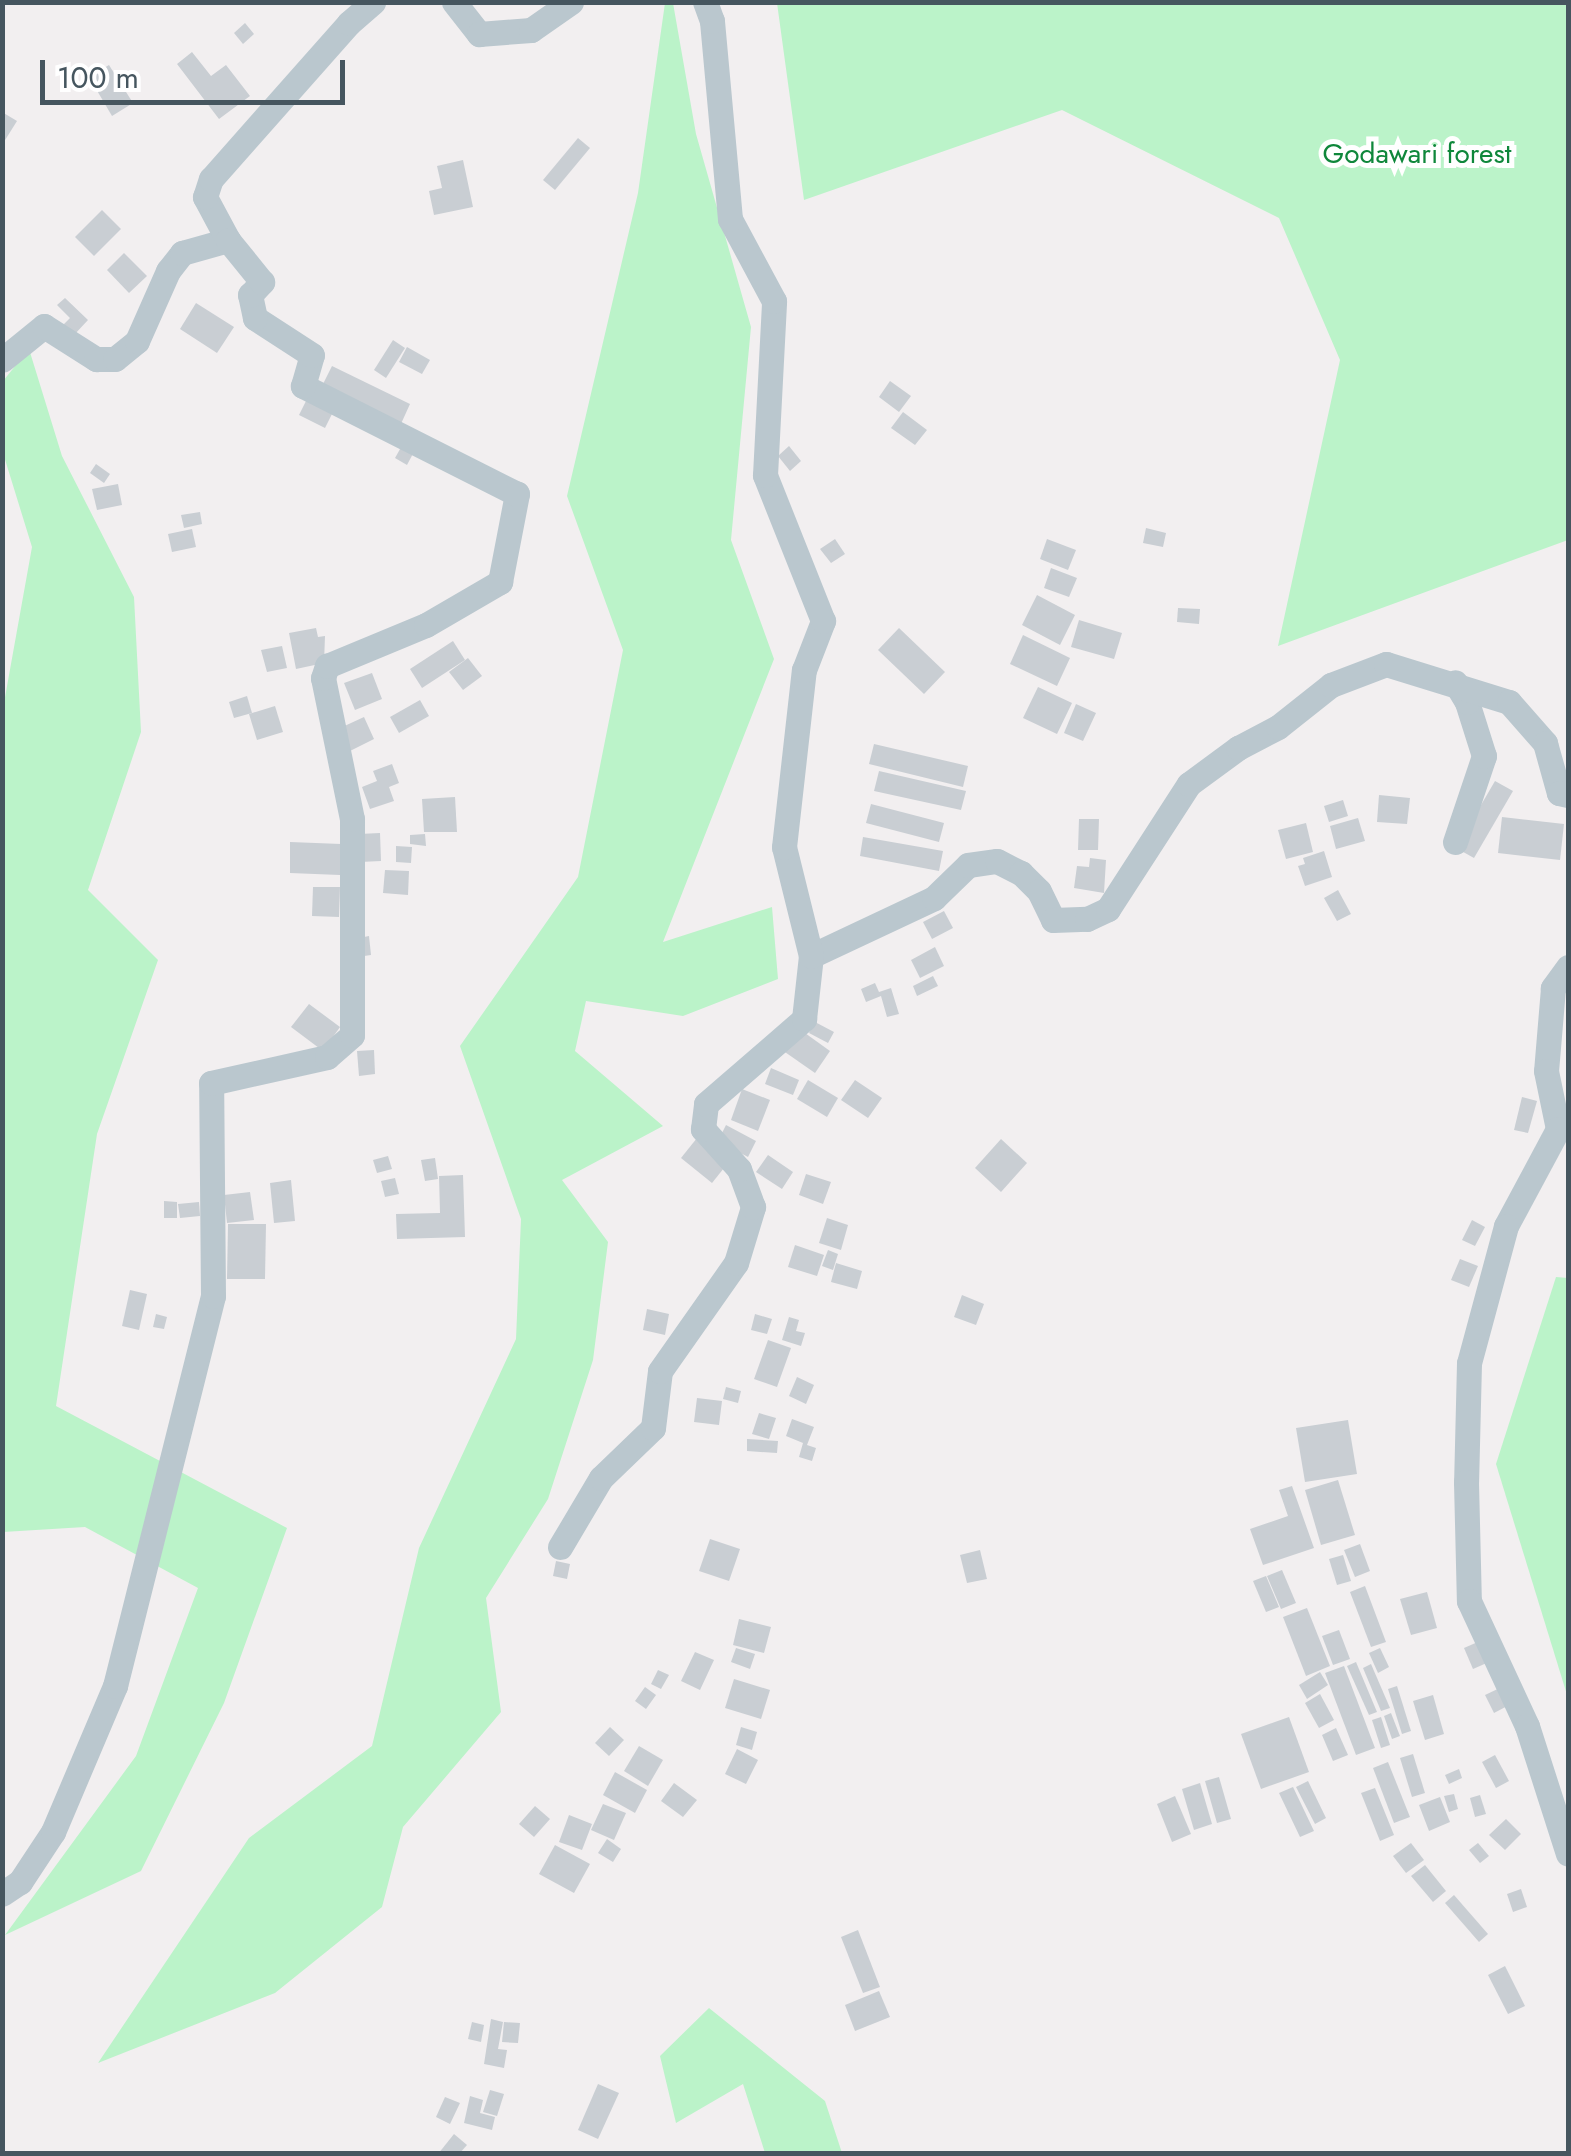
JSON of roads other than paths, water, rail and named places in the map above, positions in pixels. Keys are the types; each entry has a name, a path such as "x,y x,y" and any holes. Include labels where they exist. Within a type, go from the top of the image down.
{"street":[{"path":"2,1894 20,1882 53,1832 115,1686 213,1296 211,1083 327,1057 352,1035 352,819 324,678 327,666 426,625 500,582 516,494 303,386 312,355 255,318 250,295 262,282 228,240 205,197 210,179 348,23 373,2"},
{"path":"454,2 479,34 531,30 572,2"},
{"path":"560,1547 600,1478 652,1428 660,1371 736,1262 753,1207 739,1169 703,1128 706,1104 804,1019 811,956 784,847 804,670 823,621 765,475 774,301 730,219 712,21 705,2"},
{"path":"2,360 44,326 96,359 115,359 137,341 168,271 182,253 228,240"},
{"path":"811,956 934,898 968,865 997,862 1021,873 1039,892 1054,920 1086,920 1108,910 1189,784 1238,748 1278,727 1331,685 1386,664 1455,682 1509,702 1545,744 1559,793 1568,795"},
{"path":"1455,682 1467,702 1484,756 1455,842"},
{"path":"1568,967 1553,988 1546,1071 1558,1129 1506,1226 1469,1364 1466,1482 1470,1601 1526,1726 1568,1854"}],"park label":[{"name":"Godawari forest","path":"1417,154"}]}
